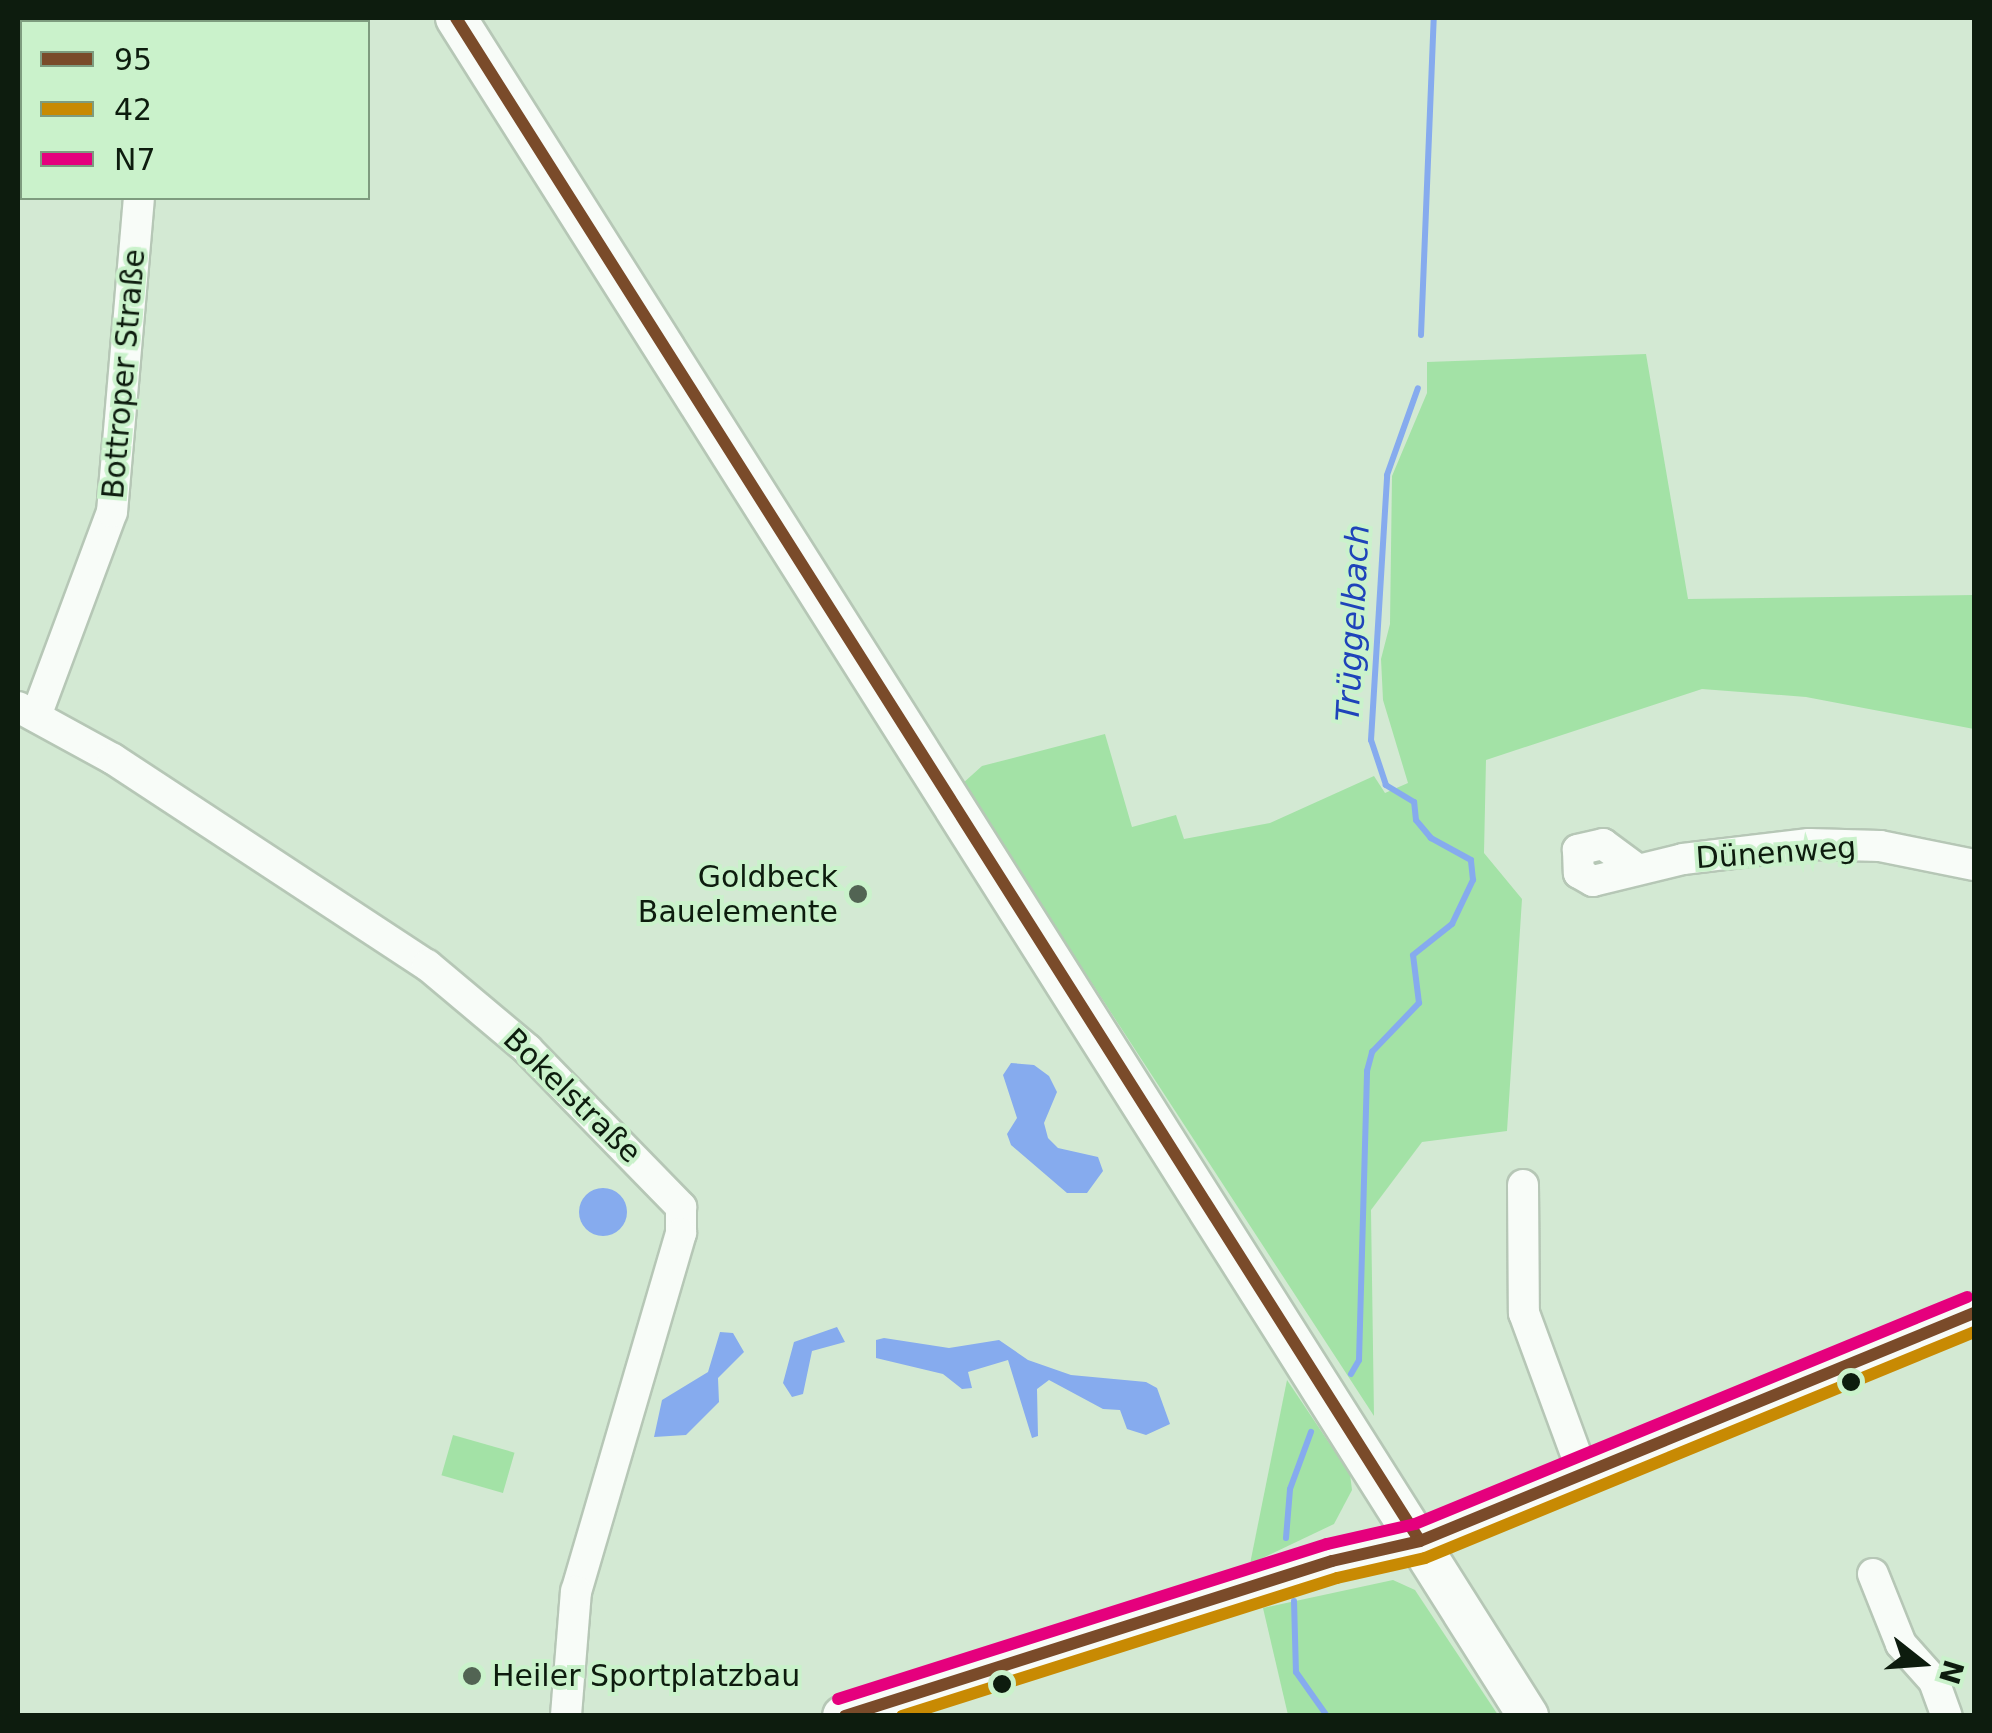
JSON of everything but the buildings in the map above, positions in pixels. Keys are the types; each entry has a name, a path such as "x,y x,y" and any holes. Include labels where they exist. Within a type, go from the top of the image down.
{"main road":[{"path":"456,18 1528,1716"},
{"path":"843,1716 1297,1572 1420,1541 1582,1471 1974,1314"}],"street":[{"path":"104,18 133,20"},
{"name":"Bottroper Straße","path":"27,711 106,537 116,494 139,200"},
{"name":"Bokelstraße","path":"27,711 428,964 526,1049 681,1208 682,1233 576,1591 566,1716"},
{"name":"Dünenweg","path":"1638,870 1810,844 1880,846 1974,864"},
{"path":"1523,1184 1524,1313 1582,1471"},
{"path":"1872,1574 1902,1644 1934,1680 1947,1716"}],"green space":[{"path":"1646,354 1688,599 1974,595 1974,729 1806,697 1702,689 1486,760 1484,853 1522,899 1507,1131 1422,1142 1371,1210 1374,1416 962,784 982,766 1105,734 1132,827 1176,815 1184,839 1270,823 1374,776 1385,793 1408,783 1383,700 1381,659 1390,624 1392,476 1427,393 1427,362"},
{"path":"1287,1380 1350,1474 1352,1490 1334,1524 1250,1564"},
{"path":"453,1435 515,1453 503,1493 441,1475"},
{"path":"1393,1580 1415,1590 1498,1715 1288,1715 1263,1608"}],"water":[{"path":"1011,1063 1034,1065 1049,1076 1057,1092 1044,1123 1048,1138 1058,1148 1098,1157 1103,1171 1087,1193 1067,1193 1011,1145 1007,1134 1017,1118 1003,1075"},
{"path":"603,1188 620,1195 627,1212 620,1229 603,1236 586,1229 579,1212 586,1195"},
{"path":"837,1327 845,1342 812,1351 803,1394 792,1397 783,1383 794,1342"},
{"path":"720,1332 733,1333 744,1352 718,1378 719,1402 686,1435 654,1437 662,1400 708,1372"},
{"path":"876,1340 949,1348 999,1340 1028,1360 1071,1375 1146,1382 1157,1388 1170,1424 1146,1435 1127,1429 1120,1410 1103,1409 1049,1380 1037,1389 1038,1436 1032,1438 1008,1360 968,1372 972,1388 962,1389 943,1374 876,1358"}],"waterway":[{"name":"Trüggelbach","path":"1421,335 1434,18"},
{"name":"Trüggelbach","path":"1351,1374 1359,1360 1367,1071 1372,1052 1419,1003 1413,955 1452,924 1473,880 1471,860 1431,838 1416,820 1414,802 1386,785 1371,740 1387,475 1418,388"},
{"name":"Trüggelbach","path":"1286,1538 1290,1489 1311,1432"},
{"name":"Trüggelbach","path":"1294,1601 1296,1672 1327,1716"}],"transit line":[{"name":"95","path":"456,18 1420,1541"},
{"name":"N7","path":"838,1699 1327,1544 1415,1524 1967,1297"},
{"name":"95","path":"845,1716 1332,1561 1420,1541 1974,1313"},
{"name":"42","path":"902,1716 1337,1578 1425,1558 1974,1332"}],"place":[{"name":"Goldbeck Bauelemente","path":"858,894"},
{"name":"Heiler Sportplatzbau","path":"472,1676"}]}
